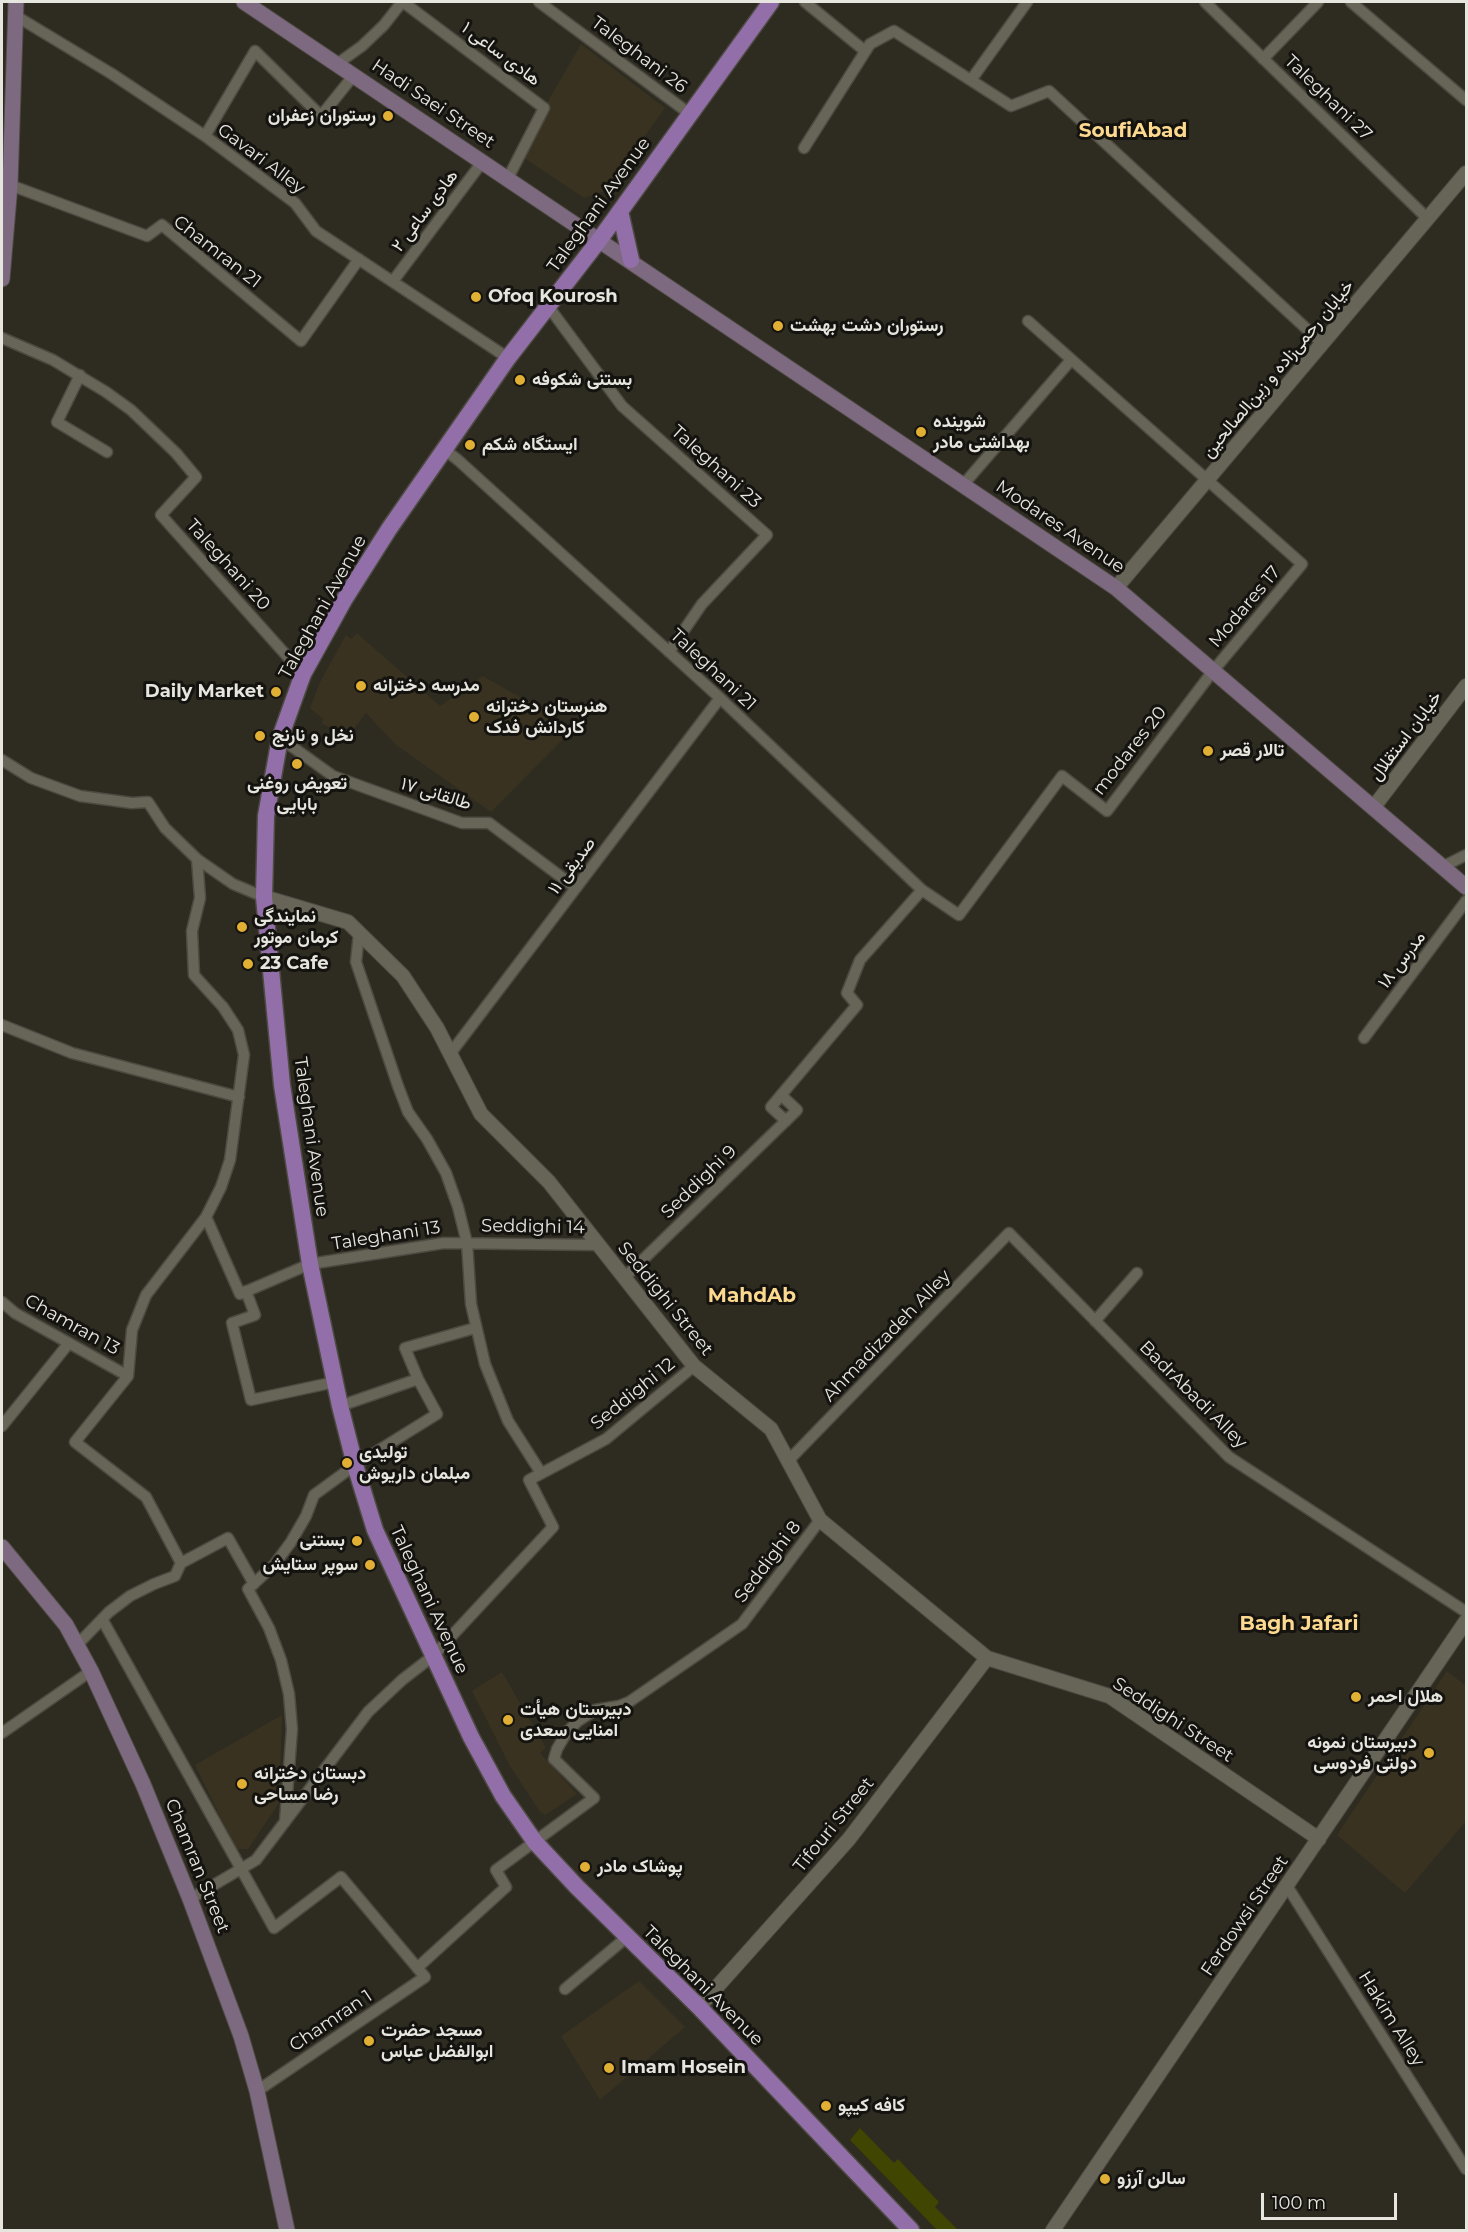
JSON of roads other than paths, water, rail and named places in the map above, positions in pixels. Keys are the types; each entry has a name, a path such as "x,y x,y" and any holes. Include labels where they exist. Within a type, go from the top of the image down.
{"main road":[{"name":"Hadi Saei Street","path":"244,2 600,239"},
{"name":"Taleghani Avenue","path":"771,2 600,239 508,358 389,529 344,600 303,675 280,738 266,816 264,897 282,1085 310,1264 334,1382 355,1465 375,1530 471,1737 503,1796 535,1842 577,1887 699,2007 911,2230"},
{"path":"2,279 16,9"},
{"path":"620,211 631,260"},
{"name":"Modares Avenue","path":"600,239 1116,588 1467,887"},
{"name":"Chamran Street","path":"2,1547 66,1625 143,1784 190,1899 241,2036 257,2091 287,2230"}],"street":[{"path":"337,64 377,32 402,2"},
{"name":"هادی ساعی ۱","path":"402,2 544,108 508,178"},
{"name":"Taleghani 26","path":"539,2 690,114"},
{"path":"805,2 865,51"},
{"path":"970,80 1027,2"},
{"name":"Taleghani 27","path":"1205,2 1428,219"},
{"path":"1263,59 1318,2"},
{"path":"1351,2 1467,100"},
{"name":"Gavari Alley","path":"16,9 205,136 295,203 316,231 508,358"},
{"path":"804,148 870,44 894,31 1011,106 1049,92 1323,344"},
{"path":"205,136 255,51 321,116 354,75"},
{"name":"هادی ساعی ۲","path":"393,281 483,161"},
{"name":"خیابان رحمی‌زاده و زین‌الصالحین","path":"1116,588 1467,173"},
{"name":"Chamran 21","path":"6,187 147,236 162,225 301,341 359,259"},
{"name":"Taleghani 23","path":"548,306 622,406 767,535 702,604 669,652"},
{"path":"1028,321 1207,480"},
{"path":"2,338 53,360 80,375 57,422 107,452"},
{"path":"963,485 1071,360"},
{"name":"Taleghani 20","path":"80,375 139,417 176,453 196,477 161,515 303,675"},
{"name":"Taleghani 21","path":"444,450 458,460 720,698 922,890 958,915"},
{"name":"Modares 17","path":"1207,480 1302,564 1213,671"},
{"name":"modares 20","path":"958,915 1062,776 1107,811 1213,671"},
{"name":"خیابان استقلال","path":"1373,808 1467,686"},
{"name":"صدیقی ۱۱","path":"450,1054 720,698"},
{"name":"طالقانی ۱۷","path":"280,738 333,776 462,823 489,823 576,888"},
{"path":"2,760 31,778 80,796 132,803 148,802 165,828 197,859 233,884 264,897"},
{"path":"1442,867 1467,855"},
{"path":"181,1563 147,1497 75,1442 128,1376 132,1330 146,1294 206,1217 221,1187 230,1160 244,1055 238,1030 223,1007 194,975 192,931 200,898 197,859"},
{"path":"786,1120 771,1107 857,1005 847,993 860,960 922,890"},
{"name":"Seddighi Street","path":"264,897 348,922 403,976 437,1028 481,1114 549,1182 693,1366 771,1429 820,1520 987,1658 1109,1696 1319,1839"},
{"name":"مدرس ۱۸","path":"1364,1038 1467,901"},
{"path":"359,933 356,962 386,1054 408,1112 427,1138 446,1173 458,1207 467,1243 468,1274 475,1328 485,1364 500,1403 524,1448 541,1473"},
{"path":"2,1025 72,1053 239,1097"},
{"name":"Seddighi 9","path":"624,1278 797,1110 781,1095"},
{"path":"206,1217 255,1315 232,1323 251,1400 334,1382"},
{"name":"BadrAbadi Alley","path":"1010,1233 1229,1457 1467,1612"},
{"name":"Ahmadizadeh Alley","path":"788,1461 1010,1233"},
{"name":"Taleghani 13","path":"243,1292 310,1264 444,1243 467,1243"},
{"name":"Seddighi 14","path":"467,1243 598,1245"},
{"path":"1095,1321 1137,1273"},
{"name":"Chamran 13","path":"2,1302 15,1314 128,1376"},
{"path":"251,1586 273,1565 291,1542 306,1516 314,1495 355,1465 437,1414 418,1380 405,1348 475,1328"},
{"path":"2,1426 69,1343"},
{"name":"Seddighi 12","path":"433,1656 553,1527 529,1480 606,1439 693,1366"},
{"path":"340,1406 418,1380"},
{"name":"Seddighi 8","path":"535,1842 594,1798 554,1759 567,1732 578,1721 595,1710 630,1702 742,1623 820,1520"},
{"path":"76,1645 102,1618 130,1596 175,1576 181,1563 228,1538 269,1628 281,1660 289,1694 292,1728 285,1822"},
{"path":"102,1618 274,1928 341,1876 417,1968 506,1887 496,1870 535,1842"},
{"name":"Ferdowsi Street","path":"1053,2230 1467,1621"},
{"path":"190,1899 256,1860 368,1712 402,1680 433,1656"},
{"name":"Tifouri Street","path":"699,2007 849,1839 987,1658"},
{"path":"2,1733 90,1671"},
{"name":"Hakim Alley","path":"1287,1886 1467,2169"},
{"path":"565,1989 627,1937"},
{"name":"Chamran 1","path":"257,2091 425,1977 417,1968"}],"place":[{"name":"رستوران زعفران","path":"388,116"},
{"name":"Ofoq Kourosh","path":"476,297"},
{"name":"رستوران دشت بهشت","path":"778,326"},
{"name":"بستنی شکوفه","path":"520,380"},
{"name":"شوینده بهداشتی مادر","path":"921,432"},
{"name":"ایستگاه شکم","path":"470,445"},
{"name":"مدرسه دخترانه","path":"361,686"},
{"name":"Daily Market","path":"276,692"},
{"name":"هنرستان دخترانه کاردانش فدک","path":"474,717"},
{"name":"نخل و نارنج","path":"260,736"},
{"name":"تالار قصر","path":"1208,751"},
{"name":"تعویض روغنی بابایی","path":"297,764"},
{"name":"نمایندگی کرمان موتور","path":"242,927"},
{"name":"23 Cafe","path":"248,964"},
{"name":"تولیدی مبلمان داریوش","path":"347,1463"},
{"name":"بستنی","path":"357,1541"},
{"name":"سوپر ستایش","path":"370,1565"},
{"name":"هلال احمر","path":"1356,1697"},
{"name":"دبیرستان هیأت امنایی سعدی","path":"508,1720"},
{"name":"دبیرستان نمونه دولتی فردوسی","path":"1429,1753"},
{"name":"دبستان دخترانه رضا مساحی","path":"242,1784"},
{"name":"پوشاک مادر","path":"585,1867"},
{"name":"مسجد حضرت ابوالفضل عباس","path":"369,2041"},
{"name":"Imam Hosein","path":"609,2068"},
{"name":"کافه کیپو","path":"826,2106"},
{"name":"سالن آرزو","path":"1105,2179"}],"district":[{"name":"SoufiAbad","path":"1133,131"},
{"name":"MahdAb","path":"752,1296"},
{"name":"Bagh Jafari","path":"1299,1624"}]}
